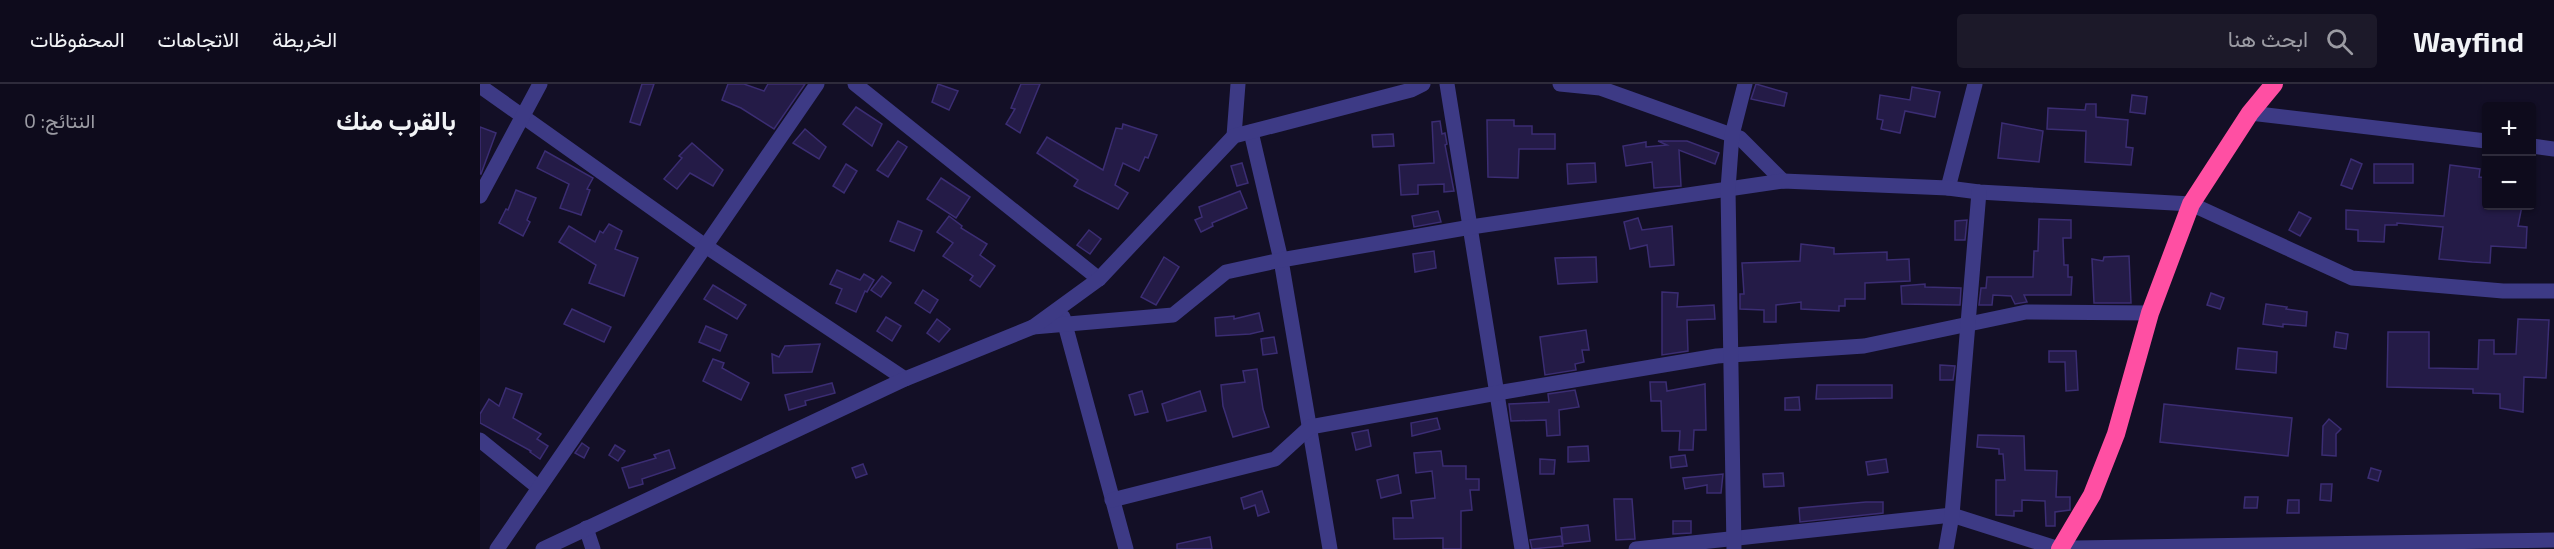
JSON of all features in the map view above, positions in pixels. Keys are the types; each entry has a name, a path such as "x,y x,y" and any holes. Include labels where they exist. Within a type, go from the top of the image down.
{"highway":[{"path":"2067,549 2092,495 2116,434 2150,313 2191,204 2250,113 2274,84"}],"street":[{"path":"480,196 540,84"},
{"path":"497,549 704,245 817,84"},
{"path":"855,84 1100,279"},
{"path":"1234,136 1238,84"},
{"path":"543,549 905,379 1033,327 1100,279 1234,136 1411,90 1423,84"},
{"path":"1447,84 1522,549"},
{"path":"1560,84 1612,88 1740,138 1783,181"},
{"path":"1733,544 1728,189 1732,135 1745,84"},
{"path":"1948,188 1975,84"},
{"path":"480,86 704,245 905,379"},
{"path":"2250,113 2482,140"},
{"path":"1251,132 1281,260 1330,549"},
{"path":"2536,147 2554,149"},
{"path":"1033,327 1173,315 1226,272 1281,260 1471,227 1783,181 1948,188 1979,192 2191,204 2352,278 2504,291 2554,291"},
{"path":"1946,549 1952,515 1979,192"},
{"path":"1060,308 1126,549"},
{"path":"1112,500 1275,459 1310,427 1497,393 1730,355 1864,346 2026,312 2150,313"},
{"path":"480,440 538,488"},
{"path":"1636,549 1733,544 1952,515 2067,549 2431,545 2554,540"},
{"path":"586,528 593,549"}],"building":[{"path":"642,84 654,84 640,125 630,122"},
{"path":"728,84 744,84 764,91 768,84 805,84 774,129 741,108 722,100"},
{"path":"938,84 958,91 949,110 932,102"},
{"path":"1021,84 1040,84 1020,133 1006,124 1015,109 1011,108"},
{"path":"1756,84 1787,93 1784,106 1751,99"},
{"path":"1912,87 1940,92 1935,117 1905,111 1900,133 1881,129 1883,120 1877,119 1880,95 1910,100"},
{"path":"2132,95 2147,97 2145,114 2130,112"},
{"path":"2086,104 2096,104 2096,117 2128,120 2126,147 2133,148 2131,165 2085,162 2086,131 2047,129 2048,108 2085,110"},
{"path":"856,107 882,124 872,146 843,124"},
{"path":"1487,120 1514,120 1514,126 1532,126 1532,134 1555,134 1555,149 1519,149 1518,178 1488,177"},
{"path":"1440,121 1442,134 1445,133 1447,144 1445,145 1454,191 1444,192 1444,184 1418,185 1418,194 1401,195 1399,165 1434,163 1432,122"},
{"path":"2002,123 2043,131 2039,162 1998,158"},
{"path":"1123,124 1157,135 1148,158 1145,157 1139,171 1123,163 1115,185 1128,193 1118,209 1074,186 1078,180 1037,153 1047,137 1103,170 1116,128 1122,129"},
{"path":"480,127 496,133 481,174 480,174"},
{"path":"805,129 826,147 819,159 793,143"},
{"path":"1393,134 1394,146 1373,147 1372,135"},
{"path":"898,141 907,147 888,177 877,170"},
{"path":"1658,141 1687,141 1719,153 1715,164 1679,150 1681,186 1654,188 1652,162 1626,166 1623,146 1646,142 1646,147 1667,145"},
{"path":"692,143 723,170 713,186 690,173 677,189 664,179 682,158 679,156"},
{"path":"545,151 593,178 587,189 590,190 581,215 560,208 569,184 537,168"},
{"path":"2351,159 2362,164 2352,189 2341,185"},
{"path":"1242,163 1248,183 1237,186 1231,166"},
{"path":"1595,163 1596,182 1568,184 1567,164"},
{"path":"846,164 857,171 844,193 833,186"},
{"path":"2374,164 2413,164 2413,183 2374,183"},
{"path":"2450,165 2480,169 2482,210 2521,210 2518,226 2527,227 2526,248 2491,246 2490,263 2439,259 2443,227 2397,223 2397,225 2385,225 2384,242 2358,241 2358,230 2346,229 2346,210 2444,216"},
{"path":"941,178 970,197 956,218 927,199"},
{"path":"516,190 536,198 527,220 530,222 523,236 499,223 506,209 508,210"},
{"path":"1240,191 1247,208 1212,223 1213,226 1201,232 1195,220 1202,217 1199,207"},
{"path":"1438,211 1441,222 1414,227 1412,216"},
{"path":"2299,212 2311,218 2300,236 2289,230"},
{"path":"949,216 962,226 961,228 987,244 980,255 995,266 980,287 970,280 973,276 943,256 953,243 937,232"},
{"path":"1638,218 1642,230 1672,226 1674,265 1650,267 1647,245 1630,249 1624,222"},
{"path":"2039,219 2071,220 2071,238 2063,238 2064,265 2068,265 2068,277 2072,277 2071,295 2024,295 2027,302 2015,304 2011,296 1993,295 1992,305 1979,305 1981,288 1986,288 1987,277 2033,277 2034,251 2038,251"},
{"path":"1967,220 1965,240 1955,240 1955,221"},
{"path":"898,221 922,231 914,251 890,241"},
{"path":"609,224 622,231 615,249 638,258 624,296 589,283 596,265 559,242 569,226 595,242 600,231 603,233"},
{"path":"1089,230 1101,239 1090,254 1077,245"},
{"path":"1801,244 1834,248 1834,254 1887,252 1887,260 1909,259 1910,281 1865,283 1865,299 1845,299 1845,306 1839,306 1839,311 1801,309 1801,302 1776,305 1776,322 1764,322 1764,310 1740,309 1740,294 1744,294 1742,263 1800,261"},
{"path":"1434,251 1436,268 1415,272 1413,254"},
{"path":"2129,256 2131,303 2094,303 2092,259 2103,261 2104,257"},
{"path":"1164,257 1179,267 1156,305 1141,297"},
{"path":"1596,257 1597,282 1558,284 1555,258"},
{"path":"837,270 860,280 864,274 874,280 867,292 865,291 856,312 836,303 842,289 830,284"},
{"path":"882,276 891,283 881,297 871,290"},
{"path":"1925,284 1925,287 1961,288 1960,305 1902,304 1901,286"},
{"path":"713,285 746,305 737,319 704,299"},
{"path":"923,290 938,300 930,313 915,303"},
{"path":"1662,292 1678,293 1677,307 1714,305 1715,319 1687,320 1688,351 1662,355"},
{"path":"2211,293 2224,298 2220,309 2207,305"},
{"path":"2266,304 2307,312 2306,326 2283,324 2283,327 2263,324"},
{"path":"572,309 611,327 604,342 564,324"},
{"path":"1259,313 1263,331 1216,336 1215,318 1234,316 1234,319"},
{"path":"886,317 901,326 892,341 877,331"},
{"path":"937,319 950,329 939,342 927,333"},
{"path":"2518,319 2549,320 2546,378 2524,377 2523,412 2500,408 2500,394 2473,393 2473,389 2387,387 2388,332 2429,332 2429,368 2478,369 2479,340 2494,340 2494,354 2516,354"},
{"path":"706,326 727,335 720,351 699,342"},
{"path":"1586,330 1589,350 1582,350 1584,362 1575,364 1576,370 1545,375 1540,337"},
{"path":"2336,332 2348,334 2346,349 2334,347"},
{"path":"1274,337 1277,353 1263,355 1261,339"},
{"path":"820,344 812,372 773,373 772,354 779,357 785,346"},
{"path":"2238,348 2277,352 2276,373 2236,369"},
{"path":"2049,351 2076,351 2078,390 2066,391 2065,362 2049,362"},
{"path":"713,359 724,363 722,368 749,383 741,400 703,381"},
{"path":"1940,365 1955,366 1953,380 1940,380"},
{"path":"1257,369 1263,409 1269,427 1233,437 1223,406 1221,385 1245,382 1243,371"},
{"path":"1650,382 1666,382 1667,391 1705,384 1706,430 1694,430 1693,450 1679,450 1680,431 1662,431 1661,401 1651,401"},
{"path":"832,383 835,393 805,401 806,405 789,410 785,395"},
{"path":"1817,385 1892,385 1892,398 1816,399"},
{"path":"506,388 522,394 513,418 541,434 537,439 548,446 540,459 531,451 480,423 480,414 489,399 499,406"},
{"path":"1575,390 1579,407 1559,410 1560,435 1547,436 1546,420 1511,421 1509,404 1549,402 1548,394"},
{"path":"1142,391 1148,412 1135,415 1129,395"},
{"path":"1200,391 1206,411 1167,421 1162,404"},
{"path":"1799,397 1800,410 1785,410 1785,398"},
{"path":"2164,404 2292,418 2288,456 2160,442"},
{"path":"1437,418 1440,429 1412,436 1411,423"},
{"path":"2329,419 2341,429 2336,434 2336,456 2322,455 2323,426"},
{"path":"1368,430 1371,446 1356,450 1352,433"},
{"path":"1978,435 2024,436 2025,470 2057,471 2056,497 2070,497 2070,510 2055,512 2055,526 2046,526 2045,501 2022,500 2022,511 2014,511 2014,516 1996,515 1996,480 2005,480 2003,454 1999,454 1999,449 1977,447"},
{"path":"582,443 589,448 584,458 575,453"},
{"path":"615,445 625,451 618,461 609,455"},
{"path":"1588,446 1589,461 1568,462 1568,447"},
{"path":"669,450 675,468 642,479 643,484 629,488 622,468 656,458 654,455"},
{"path":"1441,451 1443,466 1466,466 1466,479 1479,479 1479,490 1470,490 1472,510 1461,511 1461,549 1443,549 1443,538 1394,539 1393,518 1413,518 1411,501 1435,498 1432,471 1416,473 1414,453"},
{"path":"1685,455 1687,466 1671,468 1670,457"},
{"path":"1540,459 1555,460 1554,474 1540,474"},
{"path":"1886,459 1888,472 1868,475 1866,462"},
{"path":"863,464 867,474 856,478 852,468"},
{"path":"2371,468 2381,471 2378,481 2368,478"},
{"path":"1783,473 1784,486 1764,487 1763,474"},
{"path":"1723,474 1721,493 1707,493 1707,485 1685,489 1683,478"},
{"path":"1398,475 1401,493 1381,498 1377,480"},
{"path":"2321,484 2332,484 2331,501 2320,500"},
{"path":"1262,491 1269,512 1258,516 1255,505 1244,509 1241,498"},
{"path":"2245,497 2258,497 2257,508 2244,508"},
{"path":"1614,499 1632,499 1635,539 1616,540"},
{"path":"2288,500 2299,500 2299,513 2287,513"},
{"path":"1883,502 1883,513 1800,522 1799,508"},
{"path":"1673,521 1691,521 1691,533 1673,534"},
{"path":"1588,525 1590,541 1563,544 1561,528"},
{"path":"1561,536 1563,546 1532,549 1530,540"},
{"path":"1210,537 1212,549 1177,549 1177,544"}]}
